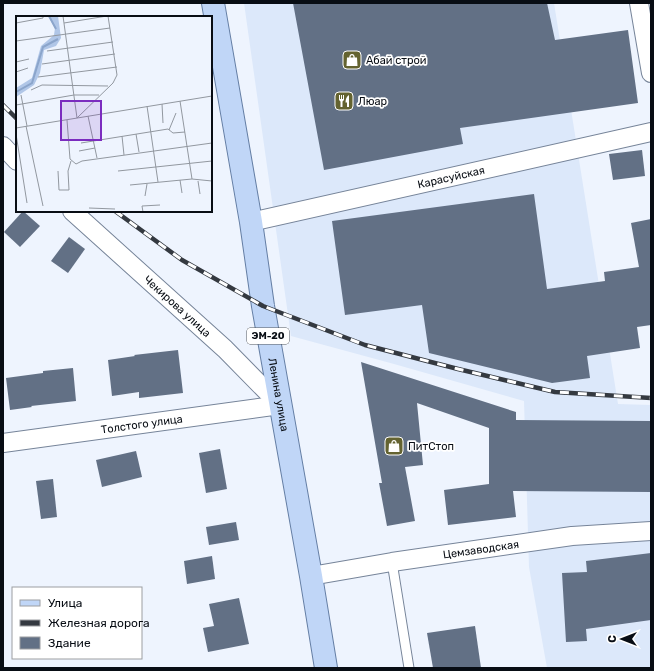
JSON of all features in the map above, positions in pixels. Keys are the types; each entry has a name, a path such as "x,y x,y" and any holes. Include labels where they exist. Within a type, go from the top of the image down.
{"main road":[{"name":"Ленина улица","path":"213,3 251,222 263,306 326,668"}],"street":[{"path":"639,3 651,73"},
{"name":"Карасуйская","path":"251,222 651,132"},
{"path":"3,146 16,160"},
{"name":"Чекирова улица","path":"73,212 225,349 280,404"},
{"name":"Толстого улица","path":"3,443 280,404"},
{"name":"Цемзаводская","path":"311,576 392,562 572,536 651,531"}],"lane":[{"path":"392,562 409,668"}],"shaded area":[{"path":"244,3 554,3 618,404 651,405 651,668 547,668 529,567 524,401 291,336"}],"building":[{"path":"293,3 547,3 555,40 628,30 638,103 460,128 463,144 324,170"},
{"path":"642,150 645,176 613,180 609,154"},
{"path":"534,194 547,289 605,281 604,272 639,267 631,223 651,219 651,325 637,327 640,348 587,356 590,378 552,383 429,353 422,305 345,315 332,221"},
{"path":"22,212 24,212 40,226 20,247 4,232"},
{"path":"69,237 85,249 68,273 51,261"},
{"path":"178,350 183,393 139,398 139,392 112,396 108,360 135,356 134,355"},
{"path":"361,362 516,412 516,420 651,421 651,492 513,491 516,517 448,525 444,490 489,484 489,428 417,403 423,465 405,467 415,521 387,526 379,483 382,483"},
{"path":"73,368 76,401 10,410 6,378 43,373 43,371"},
{"path":"220,449 227,489 206,493 199,453"},
{"path":"136,451 142,477 102,487 96,460"},
{"path":"53,479 57,517 41,519 36,481"},
{"path":"236,522 239,540 209,545 206,527"},
{"path":"651,553 651,620 586,629 587,641 566,642 562,573 587,572 586,561"},
{"path":"212,556 215,579 187,584 184,561"},
{"path":"239,598 249,644 208,652 203,628 214,626 209,604"},
{"path":"475,626 481,668 433,668 427,633"}],"railway":[{"path":"3,105 16,118"},
{"path":"116,212 182,260 263,306 365,345 555,392 651,398"}],"place":[{"name":"Абай строй","path":"352,60"},
{"name":"Люар","path":"344,101"},
{"name":"ПитСтоп","path":"394,446"}]}
